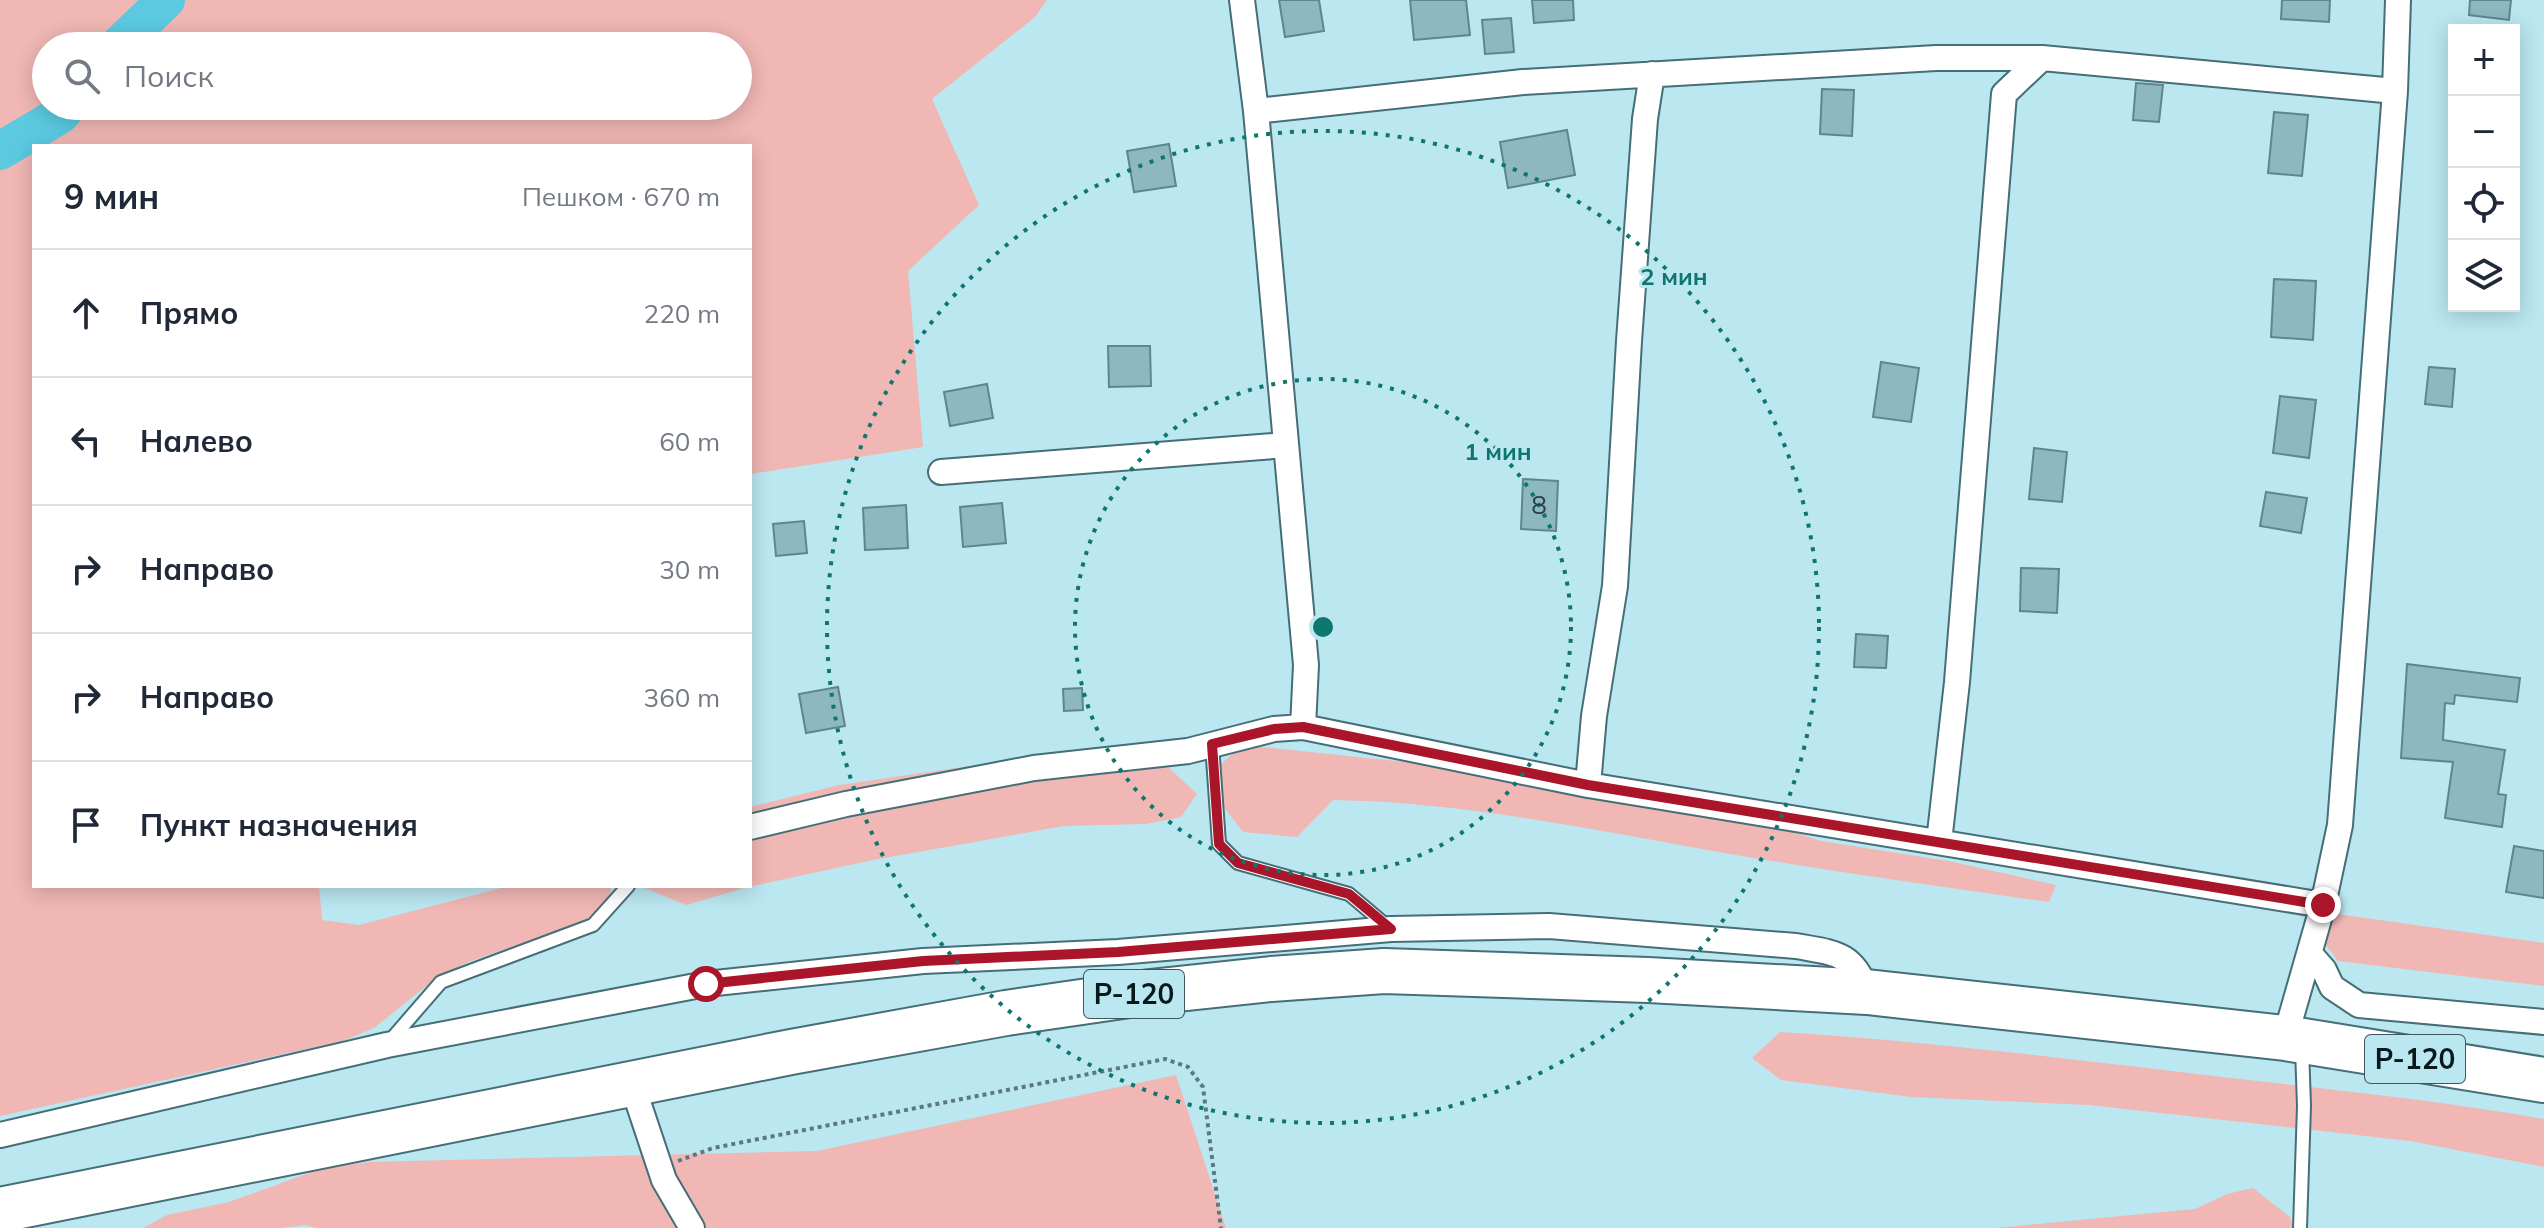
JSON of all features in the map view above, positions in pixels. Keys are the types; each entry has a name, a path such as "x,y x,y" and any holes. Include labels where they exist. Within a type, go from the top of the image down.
{"highway":[{"name":"Р-120","path":"0,1210 1006,1013 1150,992 1384,971 1867,992 2293,1040 2544,1080"}],"street":[{"path":"1242,0 1256,111 1306,665 1303,727"},
{"path":"2293,1040 2340,825 2395,91 2398,0"},
{"path":"1256,111 1523,82 1936,58 2042,58 2395,91"},
{"path":"1939,842 1958,666 2004,94 2042,58"},
{"path":"1588,785 1594,716 1615,586 1633,278 1645,119 1652,74"},
{"path":"941,472 1286,445"},
{"path":"752,827 846,804 1034,768 1188,751 1274,729 1303,727 1588,785 2323,905"},
{"path":"0,1135 387,1045 706,984 923,961 1118,952 1391,929 1549,926 1796,946 1846,959 1860,974 1867,992"},
{"path":"2310,954 2324,970 2332,987 2359,1005 2544,1022"},
{"path":"632,1084 664,1180 692,1228"}],"lane":[{"path":"1212,744 1219,844 1238,863 1349,894 1391,929"},
{"path":"387,1045 441,982 593,925 626,888"},
{"path":"2293,1040 2304,1106 2300,1228"}],"path":[{"path":"660,1169 713,1148 1165,1059 1188,1067 1203,1087 1221,1228"}],"shaded area":[{"path":"0,0 1047,0 1035,17 932,99 979,205 908,271 923,447 752,474 752,144 32,144 32,888 319,888 322,920 359,925 501,888 611,888 600,909 584,922 468,962 435,979 374,1028 343,1041 0,1116"},
{"path":"1243,745 1491,771 1712,805 1821,841 1948,861 2056,885 2049,902 1770,861 1532,819 1383,802 1333,800 1297,837 1243,832 1220,802 1213,771"},
{"path":"1093,748 1143,757 1166,765 1197,794 1181,817 1146,824 1064,826 873,860 752,886 752,807 839,785"},
{"path":"645,888 744,888 686,905"},
{"path":"2337,914 2544,943 2544,986 2338,961 2317,933"},
{"path":"1780,1032 2051,1057 2379,1095 2544,1119 2544,1167 2410,1141 2089,1105 1911,1097 1781,1080 1752,1058"},
{"path":"1176,1075 1226,1228 317,1228 305,1225 281,1228 143,1228 167,1215 229,1202 320,1169 369,1162 817,1151"},
{"path":"2253,1188 2290,1217 2293,1228 1996,1228 2195,1209 2227,1194"}],"building":[{"path":"1279,0 1319,0 1324,31 1285,37"},
{"path":"1410,0 1466,0 1470,35 1414,40"},
{"path":"1532,0 1573,0 1574,20 1534,23"},
{"path":"2282,0 2330,0 2329,22 2281,19"},
{"path":"2470,0 2511,0 2509,20 2469,15"},
{"path":"1511,18 1514,52 1485,54 1482,20"},
{"path":"2136,83 2163,85 2159,122 2133,120"},
{"path":"1822,89 1854,90 1852,136 1820,134"},
{"path":"2274,112 2308,115 2302,176 2268,173"},
{"path":"1567,130 1575,175 1508,188 1500,142"},
{"path":"1169,144 1176,186 1134,192 1127,151"},
{"path":"2274,279 2316,281 2313,340 2271,337"},
{"path":"1108,346 1150,346 1151,386 1109,387"},
{"path":"1881,362 1919,368 1911,422 1873,417"},
{"path":"2429,367 2455,369 2452,407 2425,404"},
{"path":"987,384 993,418 950,426 944,392"},
{"path":"2280,396 2316,400 2309,458 2273,453"},
{"path":"2034,448 2067,452 2062,502 2029,499"},
{"path":"1523,479 1558,481 1556,531 1521,529"},
{"path":"2266,492 2307,498 2301,533 2260,526"},
{"path":"1002,503 1006,543 963,547 960,507"},
{"path":"906,505 908,548 865,550 863,508"},
{"path":"804,521 807,553 776,556 773,524"},
{"path":"2021,568 2059,569 2057,613 2020,611"},
{"path":"1856,634 1888,636 1886,668 1854,667"},
{"path":"2407,664 2520,678 2517,702 2455,695 2454,704 2445,703 2443,740 2505,750 2498,794 2506,795 2502,827 2445,818 2453,762 2401,758"},
{"path":"838,687 845,726 806,733 799,694"},
{"path":"1082,688 1083,710 1064,711 1063,689"},
{"path":"2514,846 2544,851 2544,898 2506,892"}],"waterway":[{"path":"133,32 166,0"},
{"path":"0,151 52,120"}],"route":[{"path":"706,984 923,961 1118,952 1391,929 1349,894 1238,863 1219,844 1212,744 1274,729 1303,727 1588,785 2323,905"}]}
